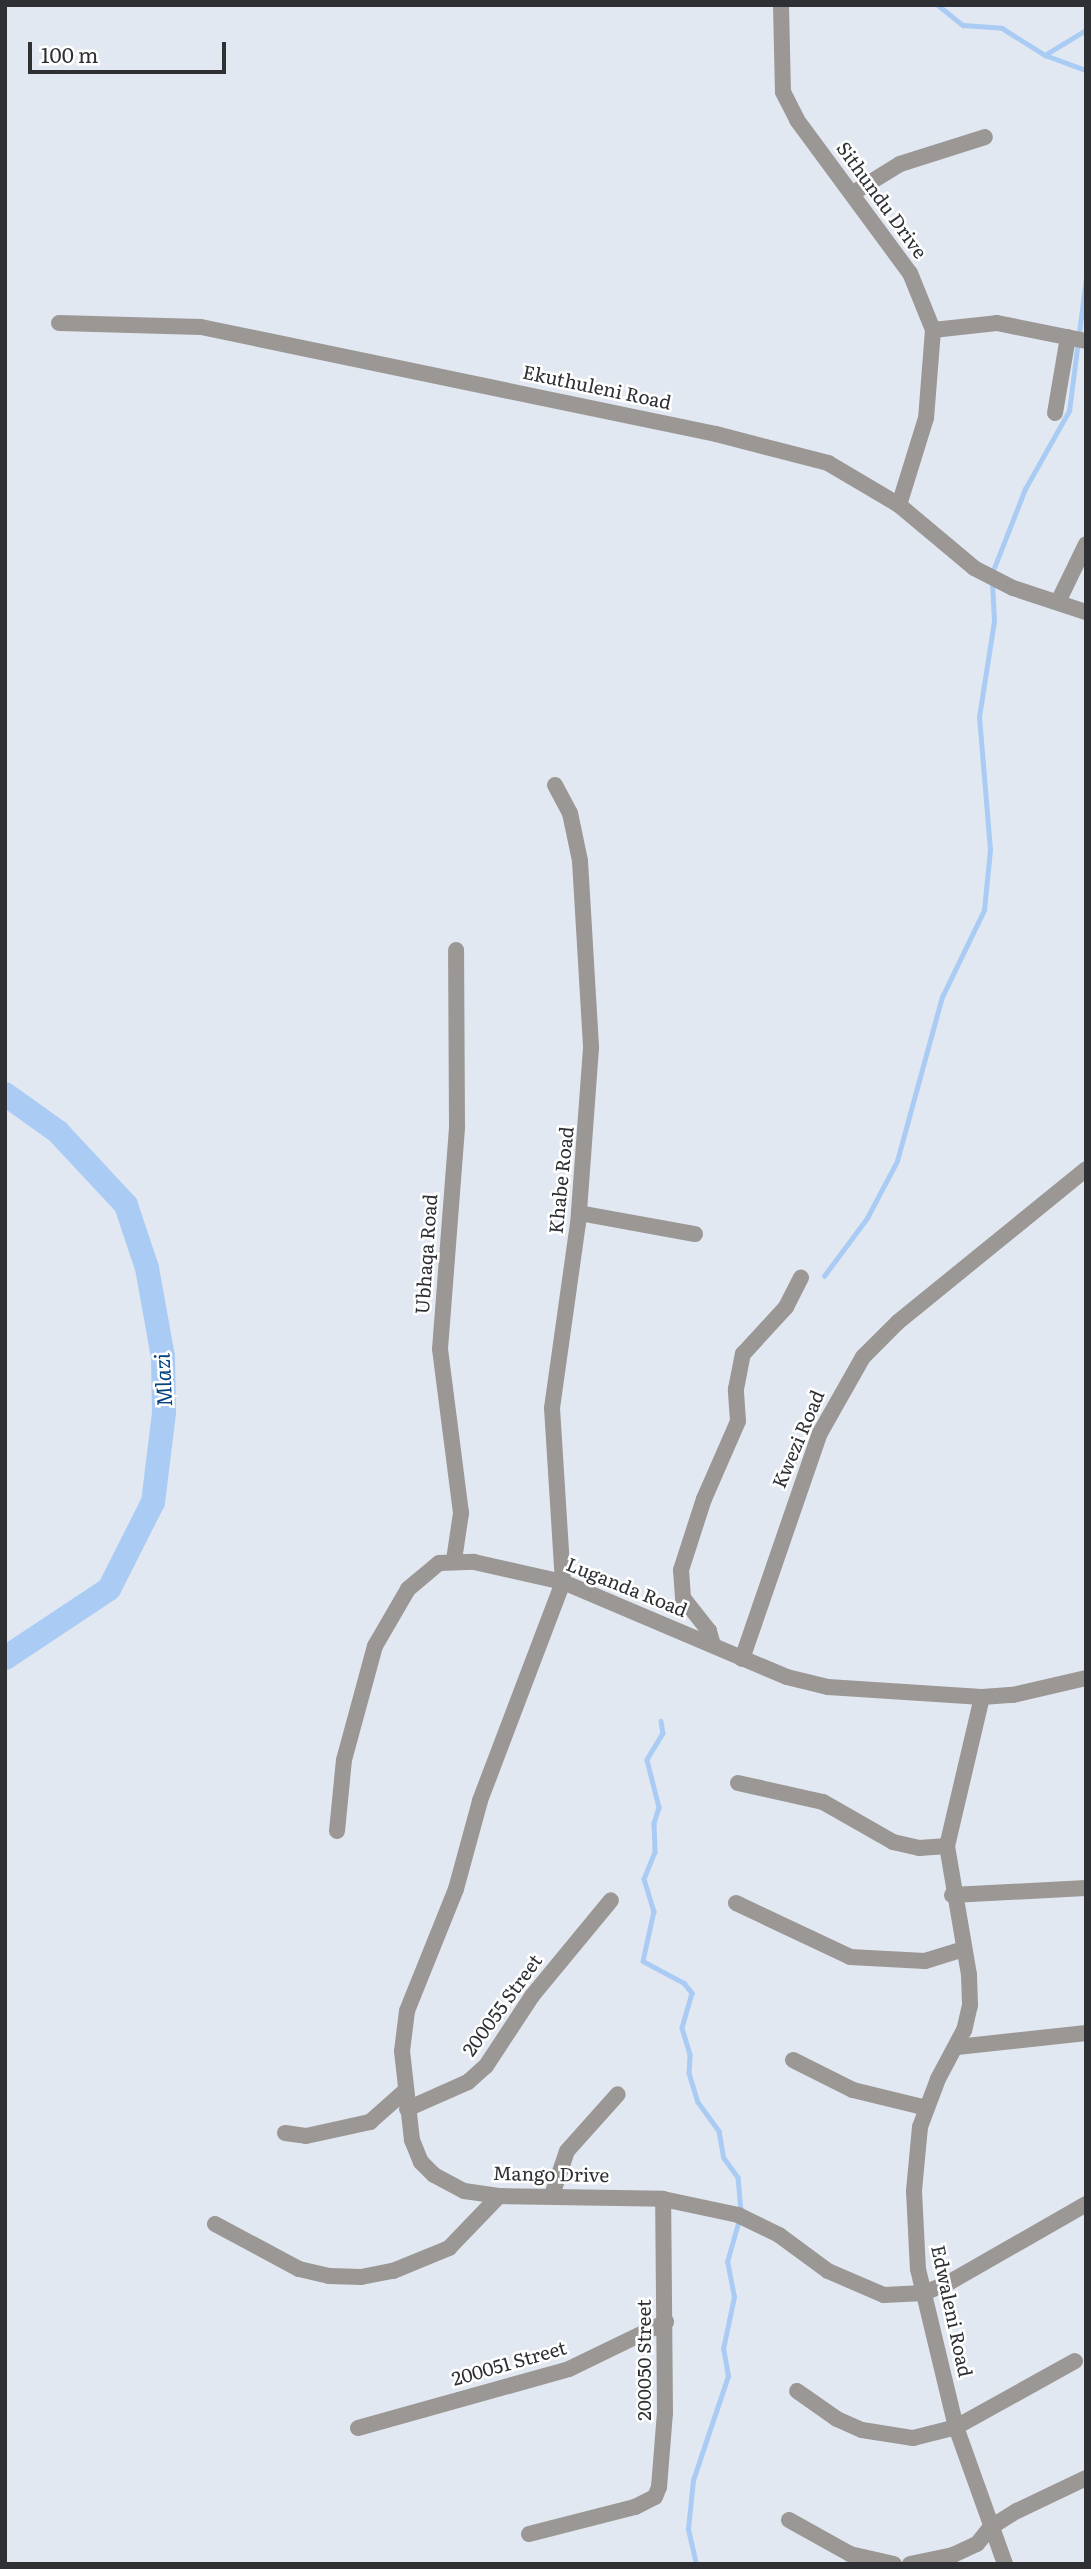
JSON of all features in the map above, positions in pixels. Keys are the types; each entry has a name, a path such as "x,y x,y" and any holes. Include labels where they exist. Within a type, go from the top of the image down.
{"street":[{"name":"Sithundu Drive","path":"781,5 783,92 797,120 910,273 933,330 926,418 899,505"},
{"path":"853,193 900,164 985,137"},
{"name":"Ekuthuleni Road","path":"59,323 201,327 647,419 828,463 899,505 974,568 1013,588 1086,612"},
{"path":"933,330 997,323 1086,341"},
{"path":"1055,413 1068,337"},
{"path":"1058,601 1086,544"},
{"name":"Khabe Road","path":"555,785 565,799 577,842 588,987 590,1104 579,1213 552,1408 563,1582"},
{"name":"Ubhaqa Road","path":"454,1560 460,1499 440,1349 457,1127 456,950"},
{"name":"Kwezi Road","path":"742,1659 820,1433 863,1357 898,1322 1086,1169"},
{"path":"579,1213 695,1234"},
{"path":"713,1645 709,1631 683,1598 681,1570 704,1499 738,1422 736,1390 743,1354 786,1307 801,1278"},
{"path":"337,1831 349,1738 375,1646 408,1589 439,1563 454,1560"},
{"name":"Luganda Road","path":"454,1560 563,1582 787,1677 860,1692 982,1697 1013,1695 1086,1678"},
{"name":"Mango Drive","path":"563,1582 480,1801 456,1889 407,2011 402,2051 405,2091 412,2140 421,2162 434,2175 464,2192 499,2196 663,2199 759,2224 860,2289 884,2295 924,2293 1086,2204"},
{"name":"Edwaleni Road","path":"982,1697 947,1846 970,2005 957,2047 926,2108 915,2157 914,2191 924,2293 956,2427 1005,2564"},
{"path":"738,1783 822,1802 893,1842 919,1848 947,1846"},
{"path":"952,1895 1086,1888"},
{"name":"200055 Street","path":"407,2109 468,2082 486,2066 532,1996 611,1900"},
{"path":"736,1903 850,1957 925,1961 964,1949"},
{"path":"957,2047 1086,2033"},
{"path":"793,2060 853,2090 926,2108"},
{"path":"285,2133 306,2136 370,2122 405,2091"},
{"path":"552,2195 566,2151 618,2094"},
{"path":"215,2224 299,2269 329,2276 361,2277 393,2271 449,2248 499,2196"},
{"name":"200050 Street","path":"529,2534 635,2507 655,2497 659,2487 666,2322 663,2199"},
{"name":"200051 Street","path":"358,2428 569,2369 666,2322"},
{"path":"797,2391 837,2419 890,2437 914,2438 956,2427 1075,2361"},
{"path":"910,2564 953,2555 977,2544 990,2527 1086,2478"},
{"path":"789,2520 850,2554 894,2564"}],"waterway":[{"path":"938,5 963,25 1002,28 1045,55 1086,30"},
{"path":"1045,55 1086,70"},
{"path":"994,568 1025,489 1069,411 1086,279"},
{"path":"824,1276 867,1218 897,1161 942,997 984,910 990,850 979,717 994,621 992,586"},
{"name":"Mlazi","path":"5,1094 58,1132 126,1205 147,1268 163,1357 164,1413 153,1502 109,1589 5,1658"},
{"path":"661,1721 663,1733 647,1760 659,1807 654,1823 655,1852 644,1879 654,1911 643,1961 684,1983 692,1993 682,2028 690,2055 689,2073 698,2102 719,2131 724,2158 738,2177 741,2210"},
{"path":"696,2564 688,2529 693,2480 728,2376 723,2349 734,2297 727,2262 738,2223"}]}
